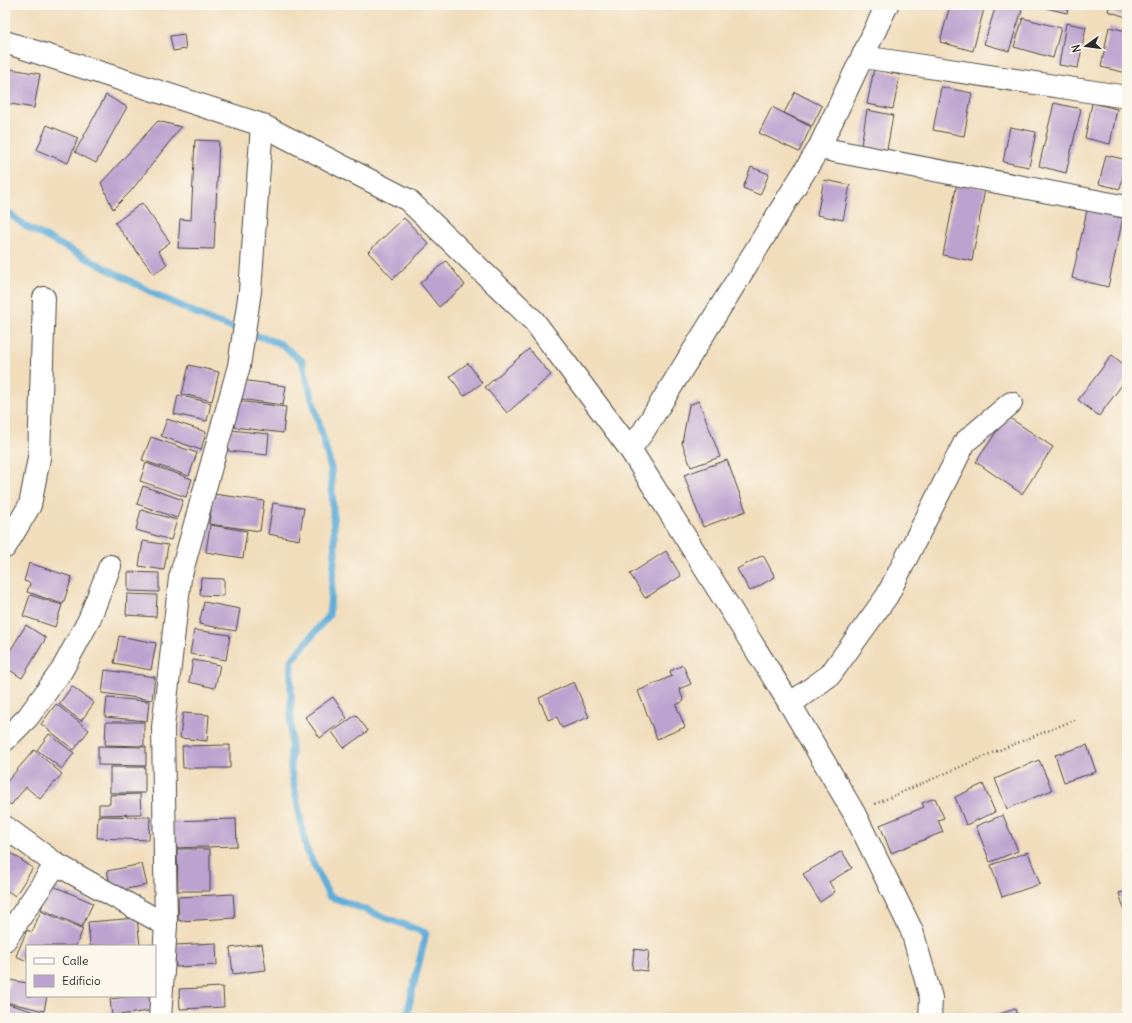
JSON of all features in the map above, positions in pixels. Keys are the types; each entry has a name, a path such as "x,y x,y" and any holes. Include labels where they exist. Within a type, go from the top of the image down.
{"street":[{"path":"630,449 643,432 819,148 887,5"},
{"path":"5,42 262,124 408,200 534,321 630,449 790,704 854,813 912,931 931,998 930,1018"},
{"path":"862,57 1127,97"},
{"path":"160,1018 166,925 163,727 180,578 239,366 250,291 262,124"},
{"path":"819,148 1127,207"},
{"path":"5,546 30,505 39,458 44,298"},
{"path":"790,704 830,675 887,596 965,442 1011,403"},
{"path":"5,740 28,717 62,670 89,620 110,566"},
{"path":"5,827 56,864 166,925"},
{"path":"5,940 56,864"}],"path":[{"path":"854,813 1077,718"}],"building":[{"path":"950,5 985,5 973,51 940,42"},
{"path":"996,5 1005,5 1022,10 1009,51 984,44"},
{"path":"1047,5 1069,5 1067,13 1046,8"},
{"path":"1110,5 1127,5 1126,17 1108,11"},
{"path":"1023,18 1061,28 1053,58 1014,47"},
{"path":"1066,23 1086,27 1078,68 1059,65"},
{"path":"1109,27 1127,31 1127,73 1101,67"},
{"path":"184,34 186,49 173,51 170,36"},
{"path":"5,68 40,74 34,108 5,103"},
{"path":"874,69 900,75 893,109 867,104"},
{"path":"941,87 972,93 964,136 933,130"},
{"path":"795,92 822,106 812,126 784,113"},
{"path":"106,95 127,107 96,163 75,152"},
{"path":"1054,103 1081,109 1066,173 1039,166"},
{"path":"1092,103 1117,109 1110,144 1085,138"},
{"path":"772,107 811,127 799,152 759,133"},
{"path":"867,110 893,115 887,150 861,145"},
{"path":"158,121 181,127 131,191 113,209 101,183"},
{"path":"47,125 78,138 68,163 37,150"},
{"path":"1010,127 1036,132 1029,167 1003,162"},
{"path":"195,140 219,141 214,249 178,248 180,219 191,220"},
{"path":"1106,155 1127,160 1120,189 1099,184"},
{"path":"751,167 769,174 760,195 743,188"},
{"path":"824,180 850,185 843,220 817,215"},
{"path":"957,183 985,189 972,261 943,255"},
{"path":"142,203 170,242 158,251 167,264 154,274 115,223"},
{"path":"1087,210 1123,218 1108,287 1072,278"},
{"path":"404,218 429,244 393,279 368,252"},
{"path":"446,261 465,285 439,307 420,283"},
{"path":"529,349 551,375 507,413 485,387"},
{"path":"1112,355 1127,367 1127,378 1099,416 1078,400"},
{"path":"468,363 482,383 464,396 450,376"},
{"path":"189,365 219,372 212,401 182,394"},
{"path":"241,380 286,386 283,405 239,399"},
{"path":"178,395 211,403 207,421 174,414"},
{"path":"237,401 286,407 283,433 234,427"},
{"path":"699,401 720,457 691,467 682,443 689,405"},
{"path":"1007,416 1053,447 1022,494 976,462"},
{"path":"167,419 206,432 201,450 161,436"},
{"path":"230,430 269,434 267,455 228,451"},
{"path":"151,437 197,453 189,476 142,460"},
{"path":"727,460 746,511 703,527 684,475"},
{"path":"146,463 192,479 186,497 140,481"},
{"path":"143,486 183,500 177,518 137,504"},
{"path":"213,494 264,501 260,531 209,524"},
{"path":"273,503 304,508 299,540 268,534"},
{"path":"141,510 177,520 171,540 136,530"},
{"path":"210,525 247,531 243,558 206,552"},
{"path":"143,541 168,545 164,570 139,566"},
{"path":"666,551 681,576 645,598 630,574"},
{"path":"763,555 775,577 750,591 737,569"},
{"path":"29,563 72,577 63,604 27,592 30,583 24,581"},
{"path":"128,572 159,573 159,592 128,591"},
{"path":"201,578 224,579 224,596 200,595"},
{"path":"127,594 157,595 156,617 126,615"},
{"path":"30,595 62,605 55,627 23,616"},
{"path":"204,602 240,609 236,631 199,624"},
{"path":"26,625 46,638 22,678 5,667 5,659"},
{"path":"194,630 230,635 226,660 190,654"},
{"path":"119,636 156,643 151,670 114,663"},
{"path":"193,660 220,665 215,688 189,682"},
{"path":"683,665 691,684 679,689 684,701 676,705 685,727 657,739 638,691 672,676 670,671"},
{"path":"105,670 155,677 152,700 102,693"},
{"path":"574,682 589,717 562,728 557,717 548,720 539,698"},
{"path":"72,686 94,703 81,721 59,704"},
{"path":"333,697 347,718 320,738 305,717"},
{"path":"107,698 149,701 147,721 105,717"},
{"path":"56,704 89,730 74,750 41,724"},
{"path":"183,713 209,715 207,741 180,738"},
{"path":"356,715 368,731 344,748 332,732"},
{"path":"106,722 144,722 144,746 105,745"},
{"path":"49,734 74,753 62,769 37,750"},
{"path":"230,745 230,768 183,768 182,746"},
{"path":"1087,745 1096,772 1064,782 1055,755"},
{"path":"98,746 146,747 146,766 98,765"},
{"path":"34,750 62,774 40,799 26,787 11,805 5,800 5,784"},
{"path":"1039,760 1052,790 1007,809 995,779"},
{"path":"110,767 145,767 145,793 110,793"},
{"path":"983,784 995,812 966,825 955,797"},
{"path":"140,794 141,814 99,815 99,804 110,804 110,795"},
{"path":"935,798 944,818 938,820 943,832 891,853 880,825 924,807 922,803"},
{"path":"1003,815 1018,851 990,862 976,826"},
{"path":"98,816 150,817 149,840 97,838"},
{"path":"236,819 237,846 173,848 172,821"},
{"path":"5,849 33,868 15,896 5,889"},
{"path":"177,849 210,849 210,891 178,891"},
{"path":"842,851 852,868 829,882 835,892 820,902 803,874"},
{"path":"1028,852 1040,884 1002,897 991,865"},
{"path":"142,864 147,885 112,892 107,871"},
{"path":"51,885 93,903 82,927 41,909"},
{"path":"1127,891 1127,918 1119,893"},
{"path":"233,894 235,918 179,921 178,897"},
{"path":"41,911 83,929 76,945 26,945 26,961 16,956 27,930 32,932"},
{"path":"137,918 140,945 90,945 88,922"},
{"path":"216,943 217,965 176,967 174,945"},
{"path":"262,944 266,970 233,974 230,948"},
{"path":"634,949 649,951 647,971 632,969"},
{"path":"10,980 26,983 26,997 47,997 44,1011 6,1002"},
{"path":"223,987 224,1007 180,1009 179,989"},
{"path":"126,997 155,997 156,1010 112,1016 110,999"},
{"path":"5,1003 44,1015 43,1018 5,1018"},
{"path":"1015,1009 1018,1018 986,1018"}],"waterway":[{"path":"5,210 25,226 155,294 213,321 279,343 302,361 331,468 335,553 329,615 291,661 291,770 306,848 329,896 426,933 406,1018"}]}
